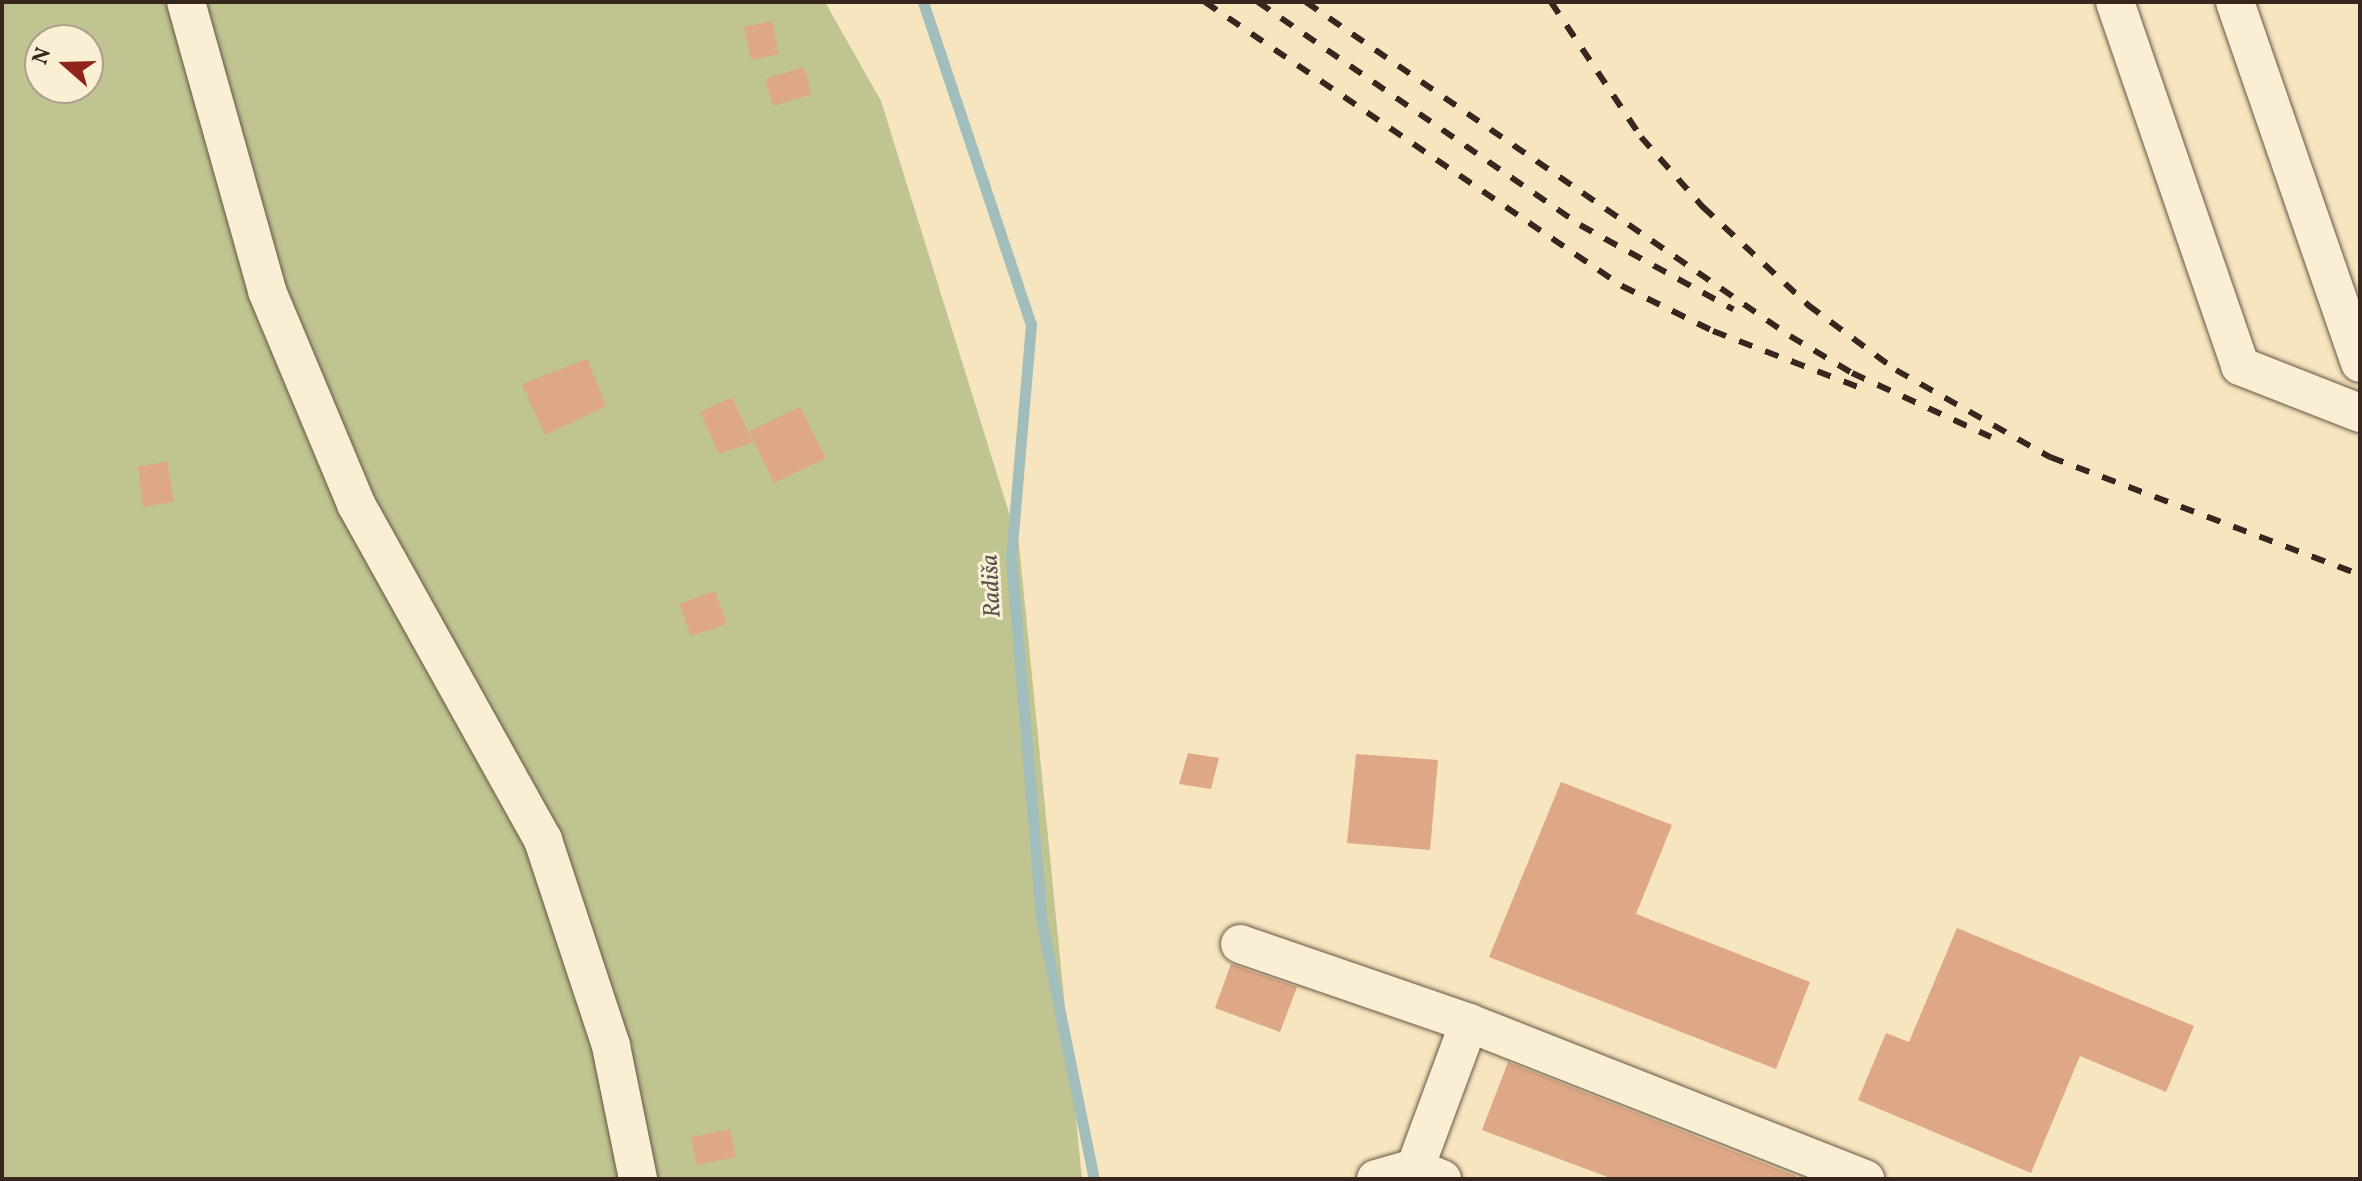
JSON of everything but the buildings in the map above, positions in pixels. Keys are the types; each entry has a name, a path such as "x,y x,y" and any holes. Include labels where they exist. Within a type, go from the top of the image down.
{"street":[{"path":"186,2 267,291 356,504 543,840 611,1046 638,1179"},
{"path":"2115,2 2240,366 2360,413"},
{"path":"2235,2 2360,363"},
{"path":"1240,944 1469,1023 1865,1179"},
{"path":"1376,1179 1428,1173 1469,1023"}],"green space":[{"path":"2,2 825,2 881,101 1019,545 1082,1179 2,1179"}],"waterway":[{"name":"Radiša","path":"923,2 1031,324 1011,557 1042,924 1094,1179"}],"railway":[{"path":"1205,2 1622,286 1713,331 1861,388"},
{"path":"1258,2 1580,225 1733,309"},
{"path":"1306,2 1790,336 1852,373 1991,437"},
{"path":"1551,2 1641,137 1703,207 1808,305 1896,370 2050,457 2360,575"}]}
